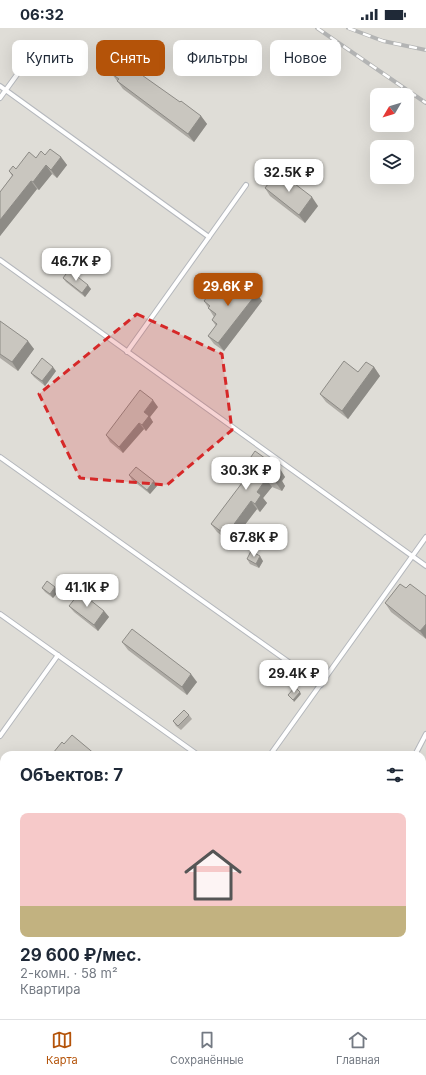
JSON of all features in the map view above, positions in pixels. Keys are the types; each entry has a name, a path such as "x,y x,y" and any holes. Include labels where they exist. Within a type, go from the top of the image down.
{"lane":[{"path":"0,98 16,76"},
{"path":"0,86 209,237"},
{"path":"127,352 246,185"},
{"path":"0,260 426,566"},
{"path":"0,456 321,685"},
{"path":"273,751 426,537"},
{"path":"0,614 192,751"},
{"path":"0,736 58,655"},
{"path":"417,751 426,734"}],"highlighted area":[{"path":"137,314 222,354 232,430 167,485 80,478 39,394"}],"shaded area":[{"path":"0,28 426,28 426,751 0,751"}],"building":[{"path":"115,76 143,76 201,116 188,134 117,81 119,79"},
{"path":"50,149 61,157 51,170 46,165 33,182 31,181 0,220 0,192 13,175 9,171 13,166 16,169 29,152 36,158 41,151 45,155"},
{"path":"278,171 312,197 299,215 265,188"},
{"path":"69,270 88,285 82,293 63,278"},
{"path":"228,279 245,292 249,287 257,293 218,343 208,336 217,324 212,320 216,314 208,308 210,306 204,301 210,293 215,296"},
{"path":"0,321 28,341 12,362 0,354"},
{"path":"42,358 53,367 42,381 31,373"},
{"path":"344,361 358,372 366,362 374,367 342,411 320,394"},
{"path":"140,390 153,400 144,412 149,416 142,425 139,423 119,447 106,435"},
{"path":"255,451 280,469 275,475 280,478 276,483 266,479 257,492 261,495 255,504 251,501 226,535 211,524 248,475 242,470"},
{"path":"136,467 154,481 147,490 129,475"},
{"path":"251,551 260,556 256,564 247,559"},
{"path":"47,581 55,587 50,594 42,588"},
{"path":"400,584 406,588 410,584 426,596 426,624 420,631 385,603"},
{"path":"80,592 104,611 94,625 69,606"},
{"path":"132,629 191,674 182,687 122,642"},
{"path":"295,687 300,692 293,700 288,695"},
{"path":"184,710 189,715 178,726 173,721"},
{"path":"72,735 91,751 55,751 62,742 64,744"}],"railway":[{"path":"317,28 426,103"},
{"path":"348,28 383,41 426,50"}]}
